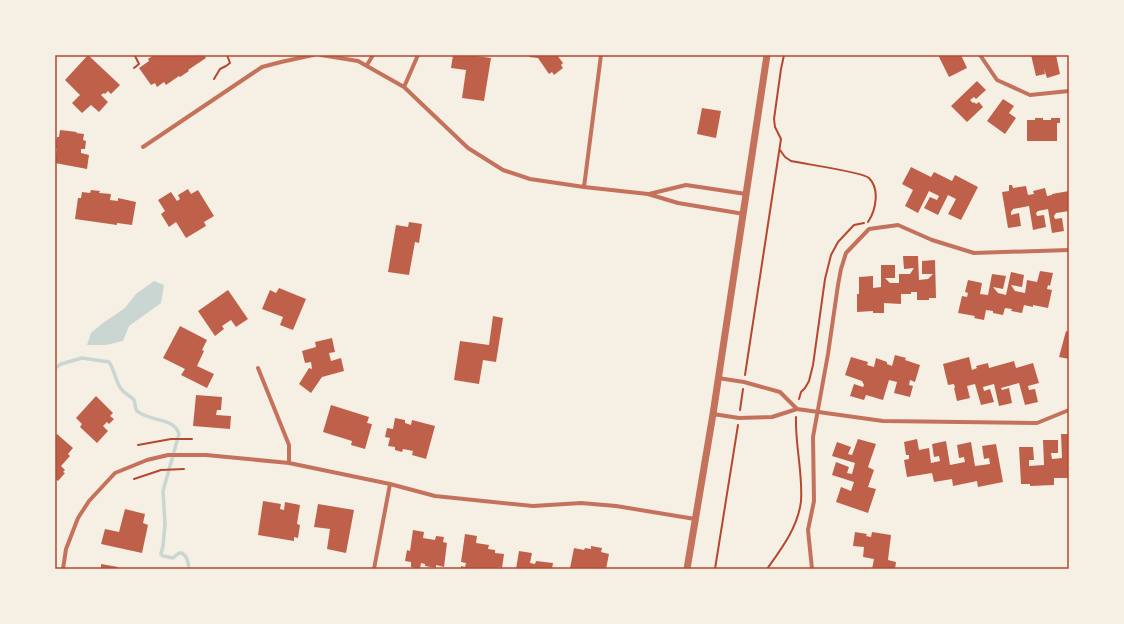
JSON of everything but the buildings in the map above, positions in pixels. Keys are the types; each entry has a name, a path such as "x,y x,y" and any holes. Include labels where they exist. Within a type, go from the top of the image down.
{"street":[{"path":"143,147 262,67 314,55"},
{"path":"321,55 358,60 404,86 468,148 502,170 530,179 648,194 678,203 744,214"},
{"path":"367,65 373,55"},
{"path":"404,86 418,55"},
{"path":"584,187 601,55"},
{"path":"687,569 713,414 767,55"},
{"path":"980,55 997,80 1030,95 1069,91"},
{"path":"648,194 686,185 747,194"},
{"path":"812,569 808,530 814,500 813,437 841,269 846,253 869,229 898,225 932,240 974,253 1069,250"},
{"path":"258,368 289,446 289,463"},
{"path":"718,378 744,382 780,392 797,409"},
{"path":"713,414 739,418 772,417 797,409 883,421 1037,423 1069,410"},
{"path":"63,569 66,549 78,518 89,501 115,473 147,460 168,455 206,455 289,463 390,484 435,496 533,506 581,504 616,506 695,519"},
{"path":"374,569 390,484"}],"path":[{"path":"134,68 139,64 135,56 136,55"},
{"path":"214,79 220,69 230,63 227,55"},
{"path":"715,569 780,150 781,139 775,127 774,119 784,55"},
{"path":"767,569 792,532 801,501 801,481 796,424 797,409 799,395 809,381 813,365 825,279 831,255 838,242 854,225 868,222 871,218 875,205 875,189 869,178 857,174 791,161 785,157 780,150"},
{"path":"138,445 171,438 192,440"},
{"path":"134,479 161,470 184,469"}],"shaded area":[{"path":"154,281 164,285 161,303 129,326 123,341 106,345 87,345 91,333 125,308 136,294"}],"waterway":[{"path":"55,368 61,364 82,358 109,362 116,380 123,391 134,400 137,411 148,417 167,422 176,429 179,434 163,491 165,524 161,554 163,556 173,558 179,553 182,553 187,558 189,569"}]}
